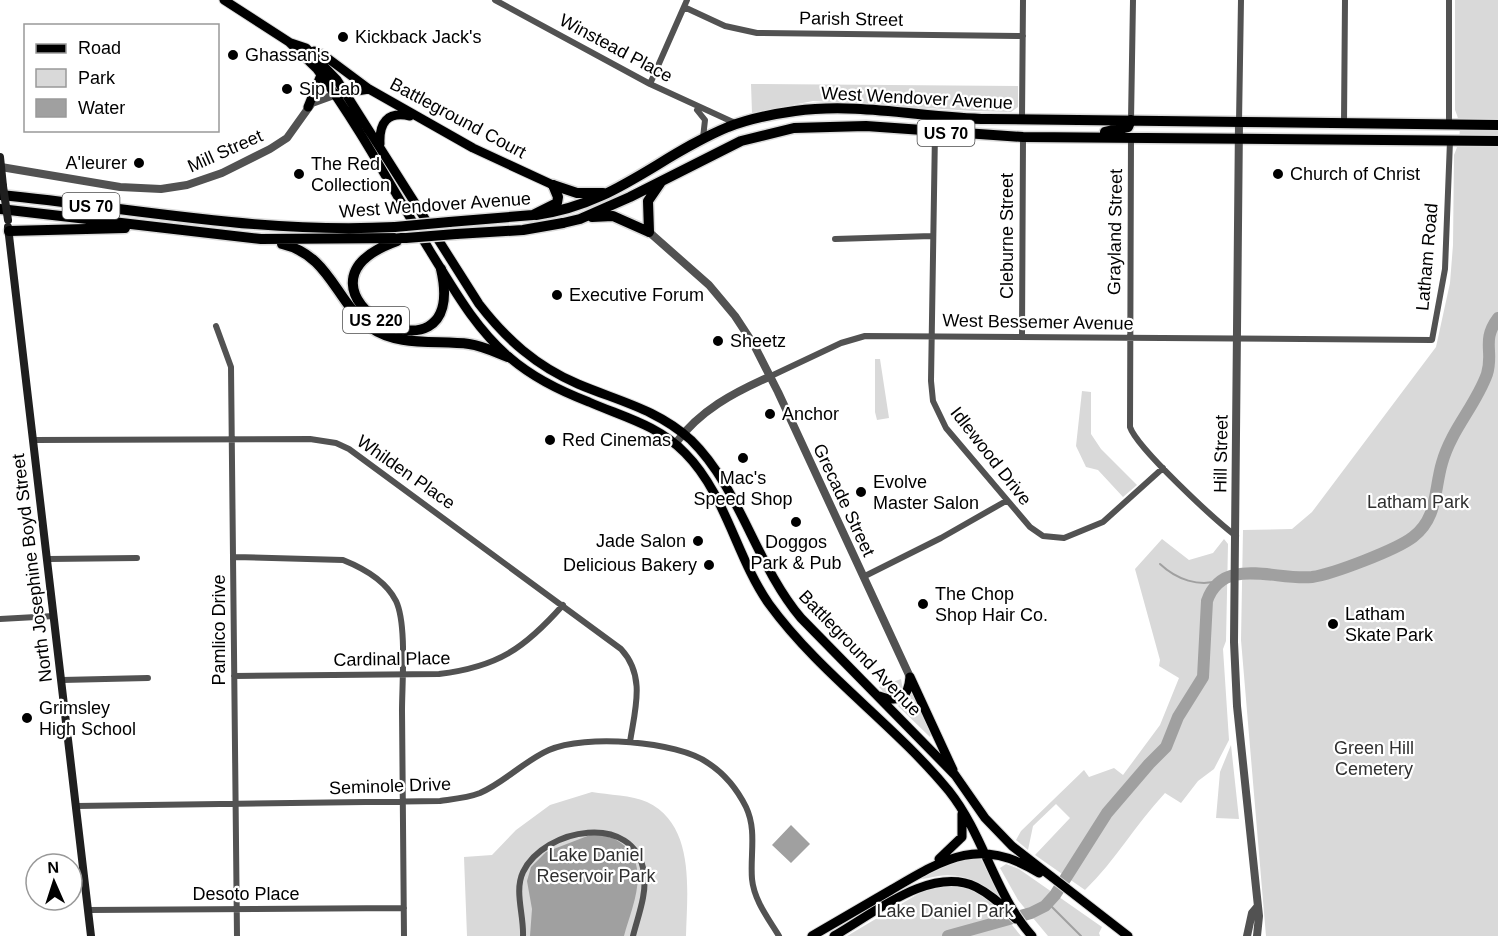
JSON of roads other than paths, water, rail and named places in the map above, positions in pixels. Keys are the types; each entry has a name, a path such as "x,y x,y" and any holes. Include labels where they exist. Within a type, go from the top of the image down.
{"highway":[{"name":"West Wendover Avenue","path":"2,190 182,218 254,226 341,229 395,227 533,215 570,209 612,192 702,140 738,124 795,111 834,108 1022,119 1498,125"},
{"path":"1090,136 1124,129 1131,120"},
{"name":"West Wendover Avenue","path":"0,209 261,240 406,238 523,230 580,219 741,141 794,128 866,126 1023,137 1498,141"},
{"path":"580,219 602,215 614,216 649,232 648,201 664,179"},
{"path":"533,215 557,203 558,197 553,185"},
{"name":"US 220","path":"553,185 586,194 612,192"},
{"path":"6,228 149,227"},
{"name":"US 220","path":"406,238 380,248 358,266 354,289 360,305 367,312 387,327 397,330 418,329 433,322 442,308 446,295 441,269"},
{"path":"261,240 295,247 309,254 370,327 388,336 471,345 508,357"}],"main road":[{"name":"Battleground Avenue","path":"224,0 289,42 321,75 473,319 508,357 552,386 643,422 686,454 709,484 768,602 806,649 901,740 958,803 986,853 1010,910"},
{"name":"Battleground Avenue","path":"289,42 306,48 326,66 380,145 479,304 519,348 560,375 631,402 667,420 683,433 712,466 778,590 801,618 955,775 995,829 1049,877 1128,936"},
{"name":"US 220","path":"306,48 322,54 369,89"},
{"path":"308,107 321,75"},
{"name":"Battleground Court","path":"334,95 369,89 473,148 553,185"},
{"path":"380,145 381,126 387,118 397,114 415,117"},
{"name":"North Josephine Boyd Street","path":"0,158 6,228 49,559 91,936"},
{"path":"877,696 893,701 902,699 906,696 910,677"},
{"path":"910,677 955,775"},
{"path":"812,936 924,870 952,849 962,837 964,825 958,803"},
{"path":"924,870 953,857 986,853 1008,858 1049,877"},
{"path":"834,936 927,884 960,881 975,886 1010,910 1032,936"}],"street":[{"name":"Winstead Place","path":"495,0 650,84 738,124"},
{"path":"1022,119 1023,0"},
{"path":"1131,120 1132,0"},
{"name":"Hill Street","path":"1240,0 1235,556 1237,706 1259,936"},
{"path":"1344,123 1345,0"},
{"path":"1449,0 1449,124"},
{"path":"650,84 686,3"},
{"name":"Parish Street","path":"686,3 725,26 757,33 1023,36"},
{"path":"308,107 334,95"},
{"path":"692,105 705,120 706,128 702,140"},
{"name":"Mill Street","path":"1,167 120,187 161,189 187,185 222,173 274,147 297,126 308,107"},
{"name":"Idlewood Drive","path":"935,132 932,236 932,393 940,418 1006,501 1036,532 1049,538 1064,538 1103,522 1163,468"},
{"name":"Cleburne Street","path":"1022,336 1023,137"},
{"name":"Grayland Street","path":"1131,137 1129,338 1132,435 1163,468 1236,536"},
{"name":"Latham Road","path":"1432,340 1445,269 1450,141"},
{"name":"Grecade Street","path":"649,232 709,285 735,316 771,376 910,677"},
{"path":"835,239 932,236"},
{"name":"Pamlico Drive","path":"216,326 231,367 237,936"},
{"name":"West Bessemer Avenue","path":"675,444 683,433 716,404 853,339 874,335 1432,340"},
{"name":"Whilden Place","path":"34,440 310,439 336,442 349,449 563,605 632,660 638,686 630,742"},
{"path":"862,577 941,538 1006,501"},
{"path":"234,557 327,557 350,562 371,574 392,594 399,610 402,675 404,936"},
{"path":"49,559 137,558"},
{"name":"Cardinal Place","path":"234,676 402,675 467,671 501,659 538,633 563,605"},
{"path":"0,619 54,616"},
{"path":"62,680 148,678"},
{"name":"Seminole Drive","path":"76,806 402,803 463,798 481,792 535,757 570,744 589,740 630,742 688,753 708,762 732,782 747,809 752,829 752,878 755,895 778,936"},
{"path":"522,936 519,885 531,858 569,838 604,831 631,845 644,871 645,887 633,936"},
{"name":"Hill Street","path":"1247,936 1251,913 1257,907"},
{"name":"Desoto Place","path":"88,910 404,908"}],"water":[{"path":"791,825 810,844 791,863 772,845"},
{"path":"590,835 607,836 618,841 630,852 636,863 637,887 624,936 530,936 532,909 527,881 531,867 546,852"}],"waterway":[{"path":"948,936 1031,913 1045,906 1055,895 1107,813 1166,747 1178,717 1203,677 1207,601 1215,587 1225,578 1252,573 1298,577 1322,575 1364,561 1393,548 1413,537 1421,529 1434,503 1439,473 1446,451 1487,374 1490,333 1498,318"},
{"path":"1160,564 1173,574 1188,581 1204,583 1221,580"},
{"path":"1047,902 1081,936"}],"place":[{"name":"Kickback Jack's","path":"343,37"},
{"name":"Ghassan's","path":"233,55"},
{"name":"Sip Lab","path":"287,89"},
{"name":"A'leurer","path":"139,163"},
{"name":"The Red Collection","path":"299,174"},
{"name":"Church of Christ","path":"1278,174"},
{"name":"Executive Forum","path":"557,295"},
{"name":"Sheetz","path":"718,341"},
{"name":"Anchor","path":"770,414"},
{"name":"Red Cinemas","path":"550,440"},
{"name":"Mac's Speed Shop","path":"743,458"},
{"name":"Evolve Master Salon","path":"861,492"},
{"name":"Doggos Park & Pub","path":"796,522"},
{"name":"Jade Salon","path":"698,541"},
{"name":"Delicious Bakery","path":"709,565"},
{"name":"The Chop Shop Hair Co.","path":"923,604"},
{"name":"Latham Skate Park","path":"1333,624"},
{"name":"Grimsley High School","path":"27,718"}],"park label":[{"name":"Latham Park","path":"1418,502"},
{"name":"Green Hill Cemetery","path":"1374,758"},
{"name":"Lake Daniel Reservoir Park","path":"596,865"},
{"name":"Lake Daniel Park","path":"945,911"}]}
